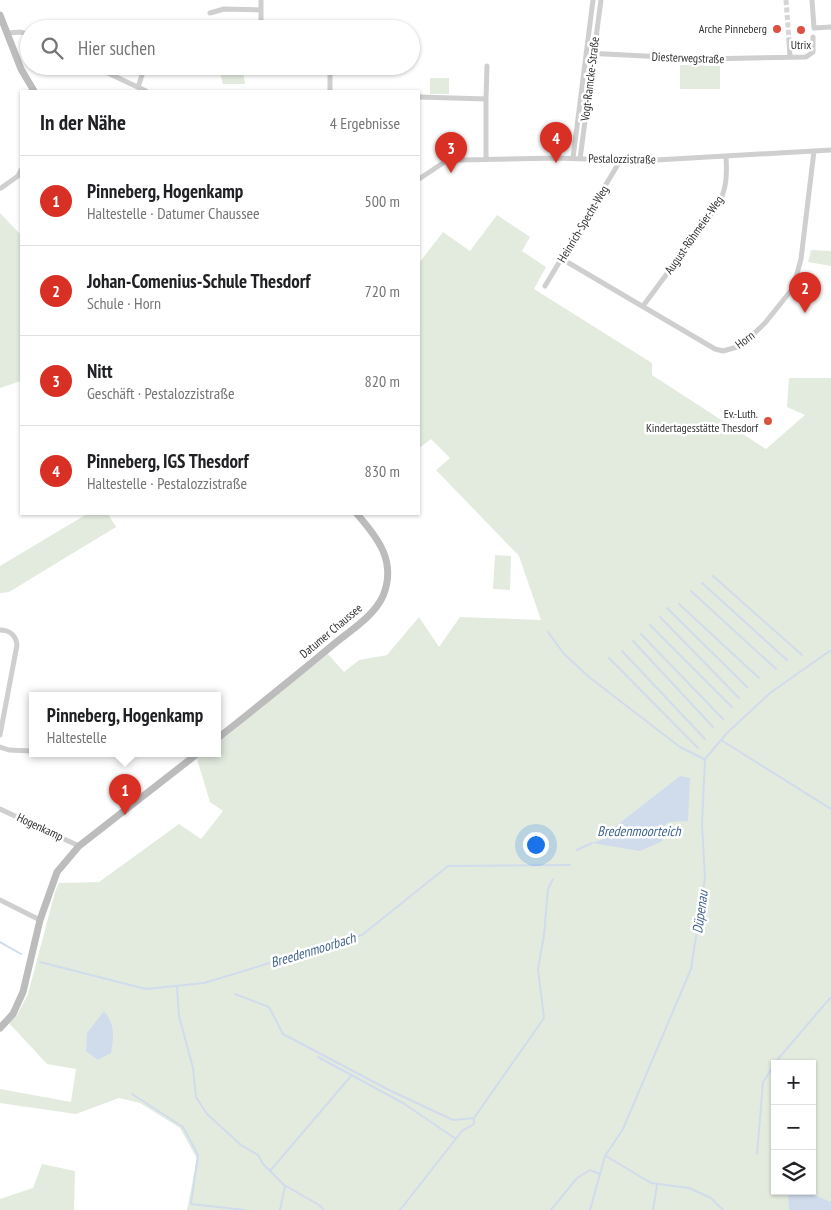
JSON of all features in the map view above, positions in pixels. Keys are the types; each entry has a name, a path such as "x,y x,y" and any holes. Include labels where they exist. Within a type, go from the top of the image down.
{"street":[{"path":"261,0 261,20"},
{"name":"Vogt-Ramcke-Straße","path":"573,158 593,0"},
{"name":"Vogt-Ramcke-Straße","path":"580,159 600,0"},
{"path":"812,0 814,28 831,27"},
{"path":"210,13 224,9 261,10"},
{"path":"0,15 20,66"},
{"path":"7,33 20,32"},
{"name":"Diesterwegstraße","path":"586,53 703,59 790,57 811,55 814,49 813,37"},
{"path":"789,40 790,57"},
{"path":"486,159 487,66"},
{"path":"25,75 33,90"},
{"path":"111,75 143,90"},
{"path":"138,88 142,75"},
{"path":"330,75 330,90"},
{"path":"420,98 486,99"},
{"name":"Pestalozzistraße","path":"420,178 446,161 573,158 620,161 831,150"},
{"name":"Horn","path":"562,259 715,349 731,350 747,342 787,297 800,271 814,151"},
{"name":"August-Röhmeier-Weg","path":"642,306 718,205 725,192 728,179 726,156"},
{"name":"Heinrich-Specht-Weg","path":"546,286 620,161"},
{"path":"1,188 18,176 20,172"},
{"name":"Datumer Chaussee","path":"221,736 309,666 377,606 386,583 386,560 377,537 358,515"},
{"path":"0,630 12,634 16,639 17,646 0,735"},
{"path":"0,747 9,750 29,751"},
{"path":"0,1028 13,1014 24,992 40,920 53,880 67,859 79,846 193,757"},
{"name":"Hogenkamp","path":"0,809 79,846"},
{"path":"0,900 40,920"}],"shaded area":[{"path":"680,65 720,66 720,89 680,89"},
{"path":"220,75 244,75 245,84 223,84"},
{"path":"430,78 449,78 449,94 430,94"},
{"path":"0,213 20,234 20,381 0,388"},
{"path":"497,215 530,237 522,251 546,267 534,289 652,363 652,375 766,449 805,415 787,407 789,378 831,378 831,1210 187,1210 197,1159 180,1128 140,1103 119,1098 76,1114 0,1103 0,1089 71,1102 76,1069 47,1064 9,1023 17,1015 28,994 55,892 59,883 99,882 179,824 201,839 223,811 210,802 197,759 200,757 221,757 221,741 328,654 344,672 359,660 387,655 419,617 439,647 460,617 541,620 519,556 436,470 450,458 431,439 420,447 420,262 443,232 470,251"},
{"path":"811,250 831,251 831,266 808,262"},
{"path":"85,515 109,515 116,527 9,592 0,593 0,566"},
{"path":"495,555 511,556 510,590 493,589"},
{"path":"42,1164 75,1171 74,1210 0,1210 0,1199 33,1188"}],"water":[{"name":"Bredenmoorteich","path":"680,776 690,778 688,821 669,822 659,830 663,841 640,851 592,843 606,838 607,833"},
{"path":"104,1011 112,1026 113,1041 111,1053 98,1060 86,1051 87,1033"},
{"path":"788,1195 814,1195 831,1202 831,1210 789,1210"}],"waterway":[{"path":"713,576 802,655"},
{"path":"702,583 787,660"},
{"path":"691,591 776,669"},
{"path":"679,604 759,678"},
{"path":"667,608 747,687"},
{"path":"660,617 739,698"},
{"path":"650,625 732,707"},
{"path":"548,632 564,654 589,677 680,747 704,759"},
{"path":"641,634 723,719"},
{"path":"633,641 713,727"},
{"name":"Düpenau","path":"590,1210 605,1156 623,1129 691,969 705,878 702,824 705,759 727,733 770,693 831,650"},
{"path":"622,651 705,739"},
{"path":"609,658 698,748"},
{"path":"721,740 831,809"},
{"path":"577,850 592,843"},
{"name":"Breedenmoorbach","path":"40,962 146,989 204,983 362,935 448,866 570,865"},
{"path":"400,1210 462,1131 474,1124 474,1118 544,1018 538,969 544,935 548,889 553,879"},
{"name":"Breedenmoorbach","path":"0,942 21,954"},
{"path":"177,987 179,1016 193,1068 196,1097 207,1114 241,1145 258,1155 263,1164 285,1186 280,1210"},
{"path":"235,994 269,1007 283,1034 389,1090 453,1120 474,1118"},
{"path":"757,1154 763,1082 778,1059 831,997"},
{"path":"318,1057 403,1103 456,1139"},
{"path":"270,1171 351,1076"},
{"path":"132,1094 183,1127 198,1155 191,1204 245,1210"},
{"path":"606,1156 651,1183 689,1188 711,1198 723,1210"},
{"path":"551,1210 577,1178 590,1170 600,1174"},
{"path":"653,1210 657,1185"},
{"path":"286,1186 319,1205 324,1210"}],"tunnel":[{"path":"786,0 789,40"}],"place":[{"name":"Arche Pinneberg","path":"777,29"},
{"name":"Utrix","path":"801,30"},
{"name":"Pinneberg, IGS Thesdorf","path":"556,163"},
{"name":"Nitt","path":"451,173"},
{"name":"Johan-Comenius-Schule Thesdorf","path":"805,313"},
{"name":"Ev.-Luth. Kindertagesstätte Thesdorf","path":"768,421"},
{"name":"Pinneberg, Hogenkamp","path":"125,815"}]}
